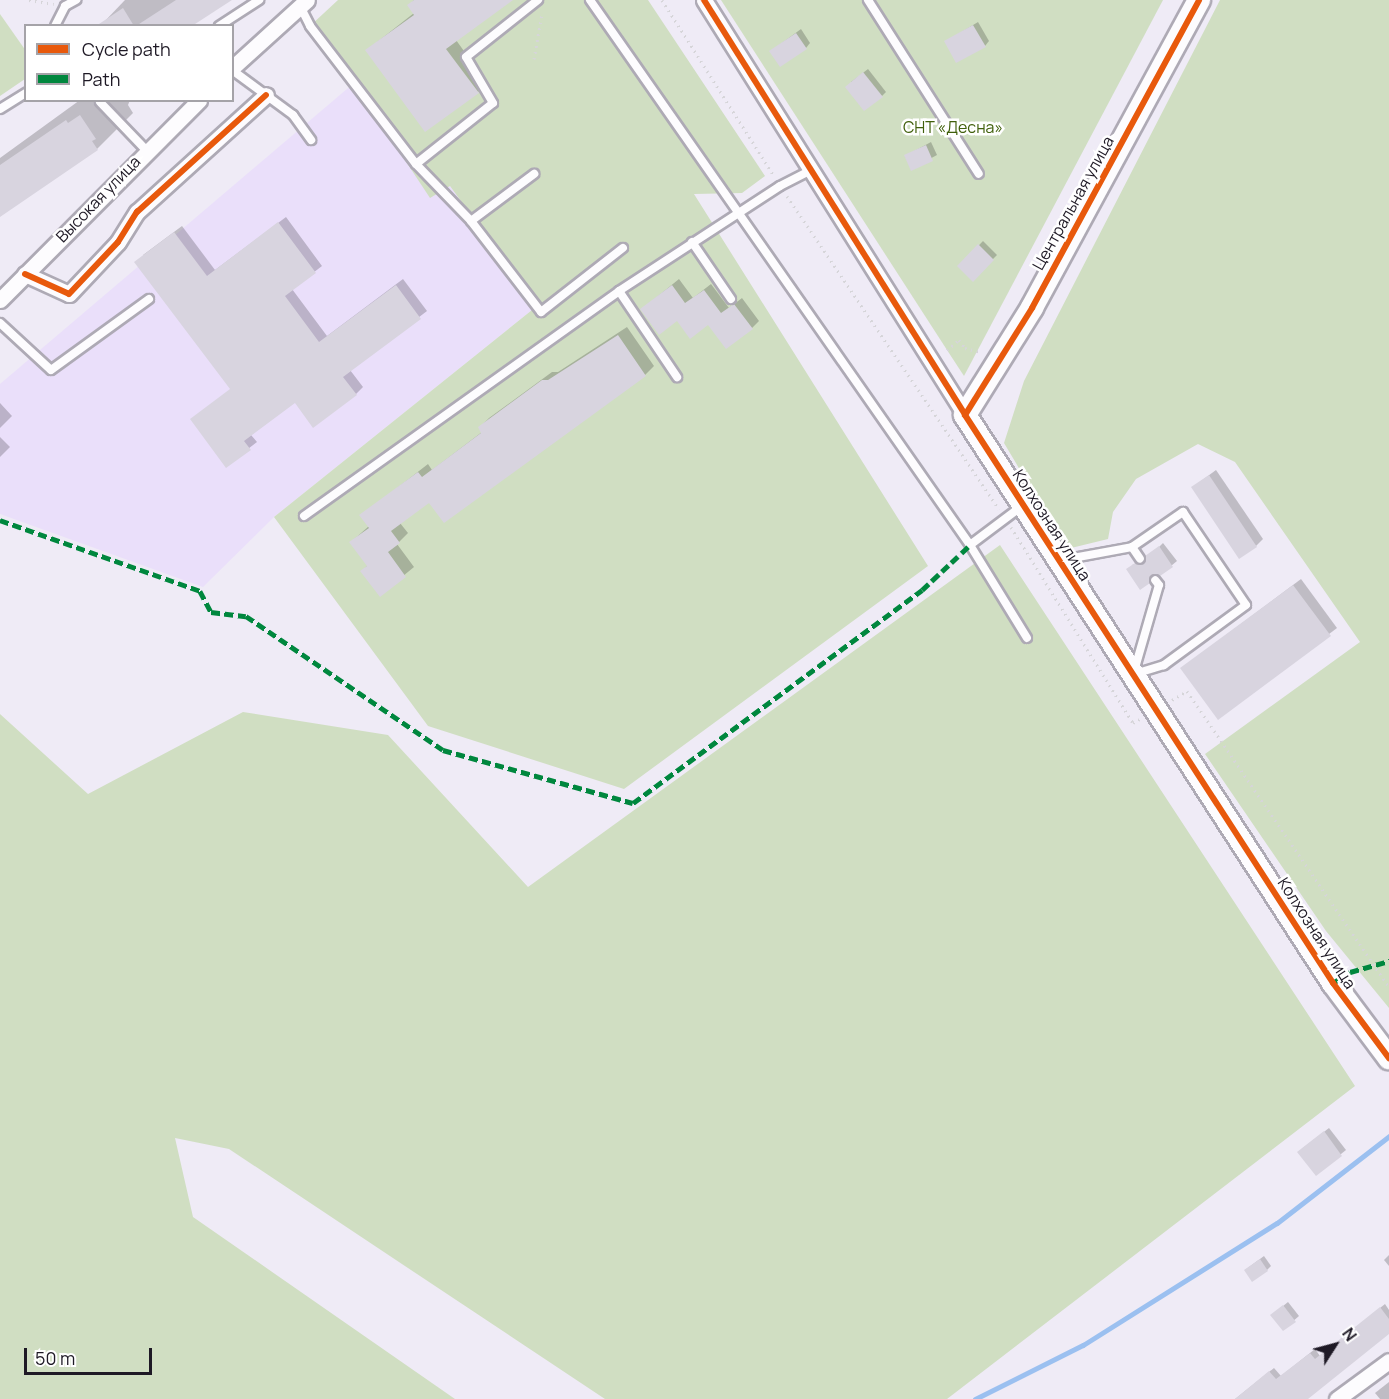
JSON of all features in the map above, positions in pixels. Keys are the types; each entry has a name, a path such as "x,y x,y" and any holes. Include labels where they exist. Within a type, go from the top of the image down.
{"street":[{"name":"Колхозная улица","path":"704,0 809,171 965,416 1333,983 1389,1058"},
{"name":"Центральная улица","path":"965,416 1032,308 1199,0"},
{"path":"234,67 301,2"},
{"path":"25,274 69,294 118,242 138,212 266,95"},
{"name":"Высокая улица","path":"0,300 146,150 197,102"},
{"path":"1337,1399 1389,1361"}],"lane":[{"path":"56,24 65,6 76,0"},
{"path":"222,24 259,0"},
{"path":"416,164 493,103 466,57 538,0"},
{"path":"590,0 736,214 970,544 1027,638"},
{"path":"868,0 979,174"},
{"path":"301,2 310,26 416,164 471,221 542,312 623,248"},
{"path":"234,71 293,115 311,140"},
{"path":"0,109 24,94"},
{"path":"101,102 146,150"},
{"path":"304,516 619,291 736,214 809,171"},
{"path":"471,221 534,174"},
{"path":"692,242 730,299"},
{"path":"619,291 677,377"},
{"path":"0,323 51,370 149,299"},
{"path":"970,544 1024,506"},
{"path":"1059,561 1132,547 1183,512 1246,605 1164,666 1133,675"},
{"path":"1132,547 1140,559"},
{"path":"1133,675 1159,585 1155,580"}],"path":[{"path":"29,0 65,6"},
{"path":"534,59 543,8"}],"shaded area":[{"path":"354,83 430,197 450,186 537,306 274,517 203,587 0,514 0,384"}],"green space":[{"path":"338,0 648,0 765,176 742,193 694,194 928,566 624,789 428,726 274,517 537,306 450,186 430,198 354,83 310,26"},
{"name":"СНТ «Десна»","path":"721,0 1163,0 964,376 947,350"},
{"path":"1220,0 1389,0 1389,1008 1326,931 1205,754 1360,642 1235,462 1198,444 1136,479 1113,512 1108,539 1067,549 1004,443 1024,381"},
{"path":"0,14 24,48 24,80 0,96"},
{"path":"1000,545 1355,1086 947,1399 605,1399 229,1149 175,1138 193,1217 455,1399 0,1399 0,714 88,794 243,712 388,735 528,887"}],"building":[{"path":"176,0 232,0 195,24 139,24"},
{"path":"414,0 513,0 446,49 479,93 425,132 365,50 414,15 407,5"},
{"path":"123,8 133,24 99,24"},
{"path":"973,25 986,47 956,63 944,41"},
{"path":"796,33 807,49 780,67 769,51"},
{"path":"863,72 883,97 864,111 845,87"},
{"path":"80,115 96,139 92,141 98,150 0,217 0,165 66,120 68,123"},
{"path":"926,145 933,161 911,171 904,155"},
{"path":"278,222 316,273 285,296 319,342 396,285 421,319 343,377 357,395 313,428 295,403 244,441 251,450 226,468 190,419 230,389 134,262 174,232 207,276"},
{"path":"978,244 994,260 973,282 957,266"},
{"path":"672,285 685,303 704,290 721,313 734,304 753,329 726,349 708,325 690,339 677,321 659,335 640,309"},
{"path":"618,335 646,376 444,523 429,503 391,531 400,543 388,552 406,577 380,597 360,571 367,566 349,542 369,528 359,515 418,472 422,477 481,433 478,427 542,380 548,380"},
{"path":"1209,475 1257,547 1239,559 1191,487"},
{"path":"1159,546 1173,567 1160,576 1152,575 1150,583 1140,590 1126,569 1135,563 1144,564 1145,556"},
{"path":"1293,585 1331,636 1218,720 1180,668"},
{"path":"1324,1131 1342,1156 1316,1176 1297,1152"},
{"path":"1260,1259 1268,1271 1252,1282 1244,1270"},
{"path":"1283,1305 1296,1322 1283,1331 1270,1315"},
{"path":"1380,1307 1389,1319 1389,1334 1308,1399 1235,1399 1269,1371 1276,1379 1310,1353 1315,1359"}],"waterway":[{"path":"975,1399 1083,1345 1277,1223 1389,1136"}],"marked path":[{"path":"0,520 200,591 211,612 246,616 443,750 633,803 922,590 970,545"},
{"path":"1333,983 1350,972 1389,961"}],"cycle path":[{"path":"704,0 965,415 1333,983 1389,1058"},
{"path":"965,415 1032,308 1199,0"},
{"path":"25,274 69,294 118,242 137,212 266,95"}]}
